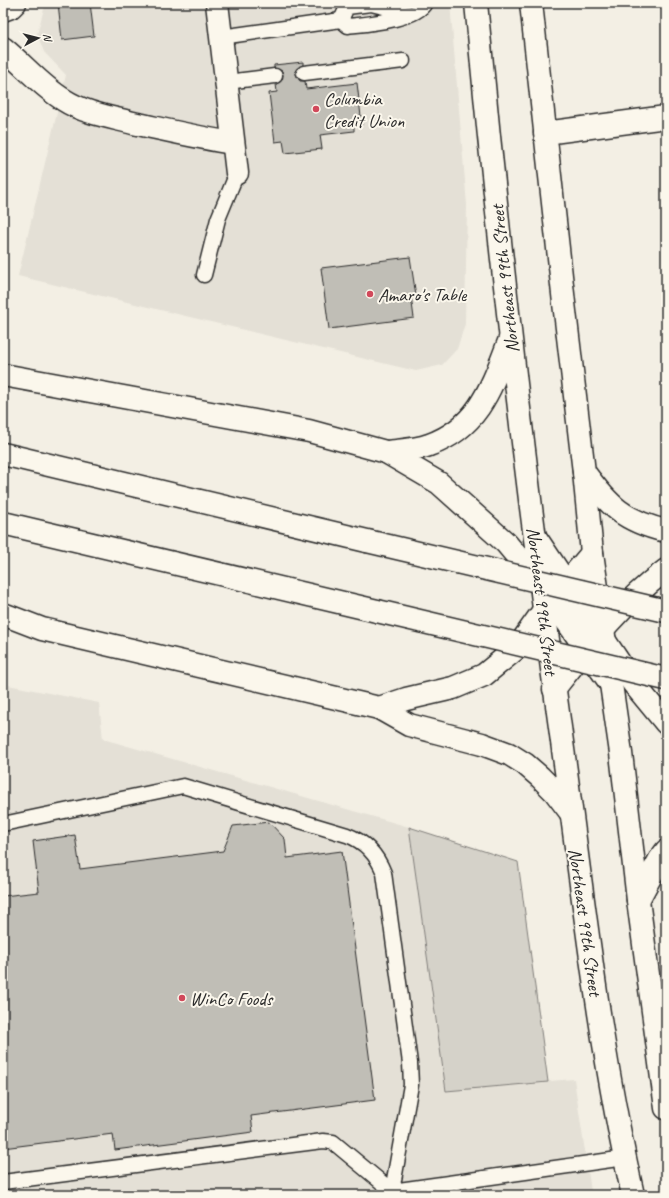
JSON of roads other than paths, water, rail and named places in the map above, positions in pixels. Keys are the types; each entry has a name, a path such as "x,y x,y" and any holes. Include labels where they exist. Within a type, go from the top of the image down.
{"main road":[{"path":"3,10 11,7 15,3"},
{"path":"217,3 237,173"},
{"name":"Northeast 99th Street","path":"476,3 510,339 536,538 546,598 554,689 596,994 626,1166 633,1195"},
{"path":"531,3 584,472 598,638 611,684 621,753 638,900 666,1108"},
{"path":"3,48 50,90 65,101 81,109 100,115 196,137 233,143"},
{"path":"545,133 666,117"},
{"path":"386,452 428,446 448,436 473,416 492,387 510,339"},
{"path":"3,374 309,430 386,452 439,483 506,544 546,598 598,638"},
{"path":"3,454 666,611"},
{"path":"584,472 600,495 612,506 641,524 666,531"},
{"path":"3,523 666,680"},
{"path":"536,538 566,584 598,638 666,723"},
{"path":"380,708 406,699 453,688 484,675 517,648 546,598 566,584 592,553"},
{"path":"554,689 636,594 666,570"},
{"path":"3,614 42,629 380,708 409,724 482,744 509,754 525,764 540,777 555,792 572,814"},
{"path":"638,900 660,859 666,851"},
{"path":"626,1166 642,1195"}],"lane":[{"path":"221,37 341,20 348,26 374,23 413,14 424,6 425,3"},
{"path":"341,20 347,7 371,4 413,14"},
{"path":"304,73 403,60"},
{"path":"227,82 275,76"},
{"path":"204,275 218,219 237,173"},
{"path":"3,824 182,786 354,838 367,847 378,859 384,873 410,1063 411,1085 388,1193"},
{"path":"3,1182 323,1141 333,1142 388,1193 445,1190 626,1166"}],"place":[{"name":"Columbia Credit Union","path":"316,109"},
{"name":"Amaro's Table","path":"370,294"},
{"name":"WinCo Foods","path":"182,998"}]}
